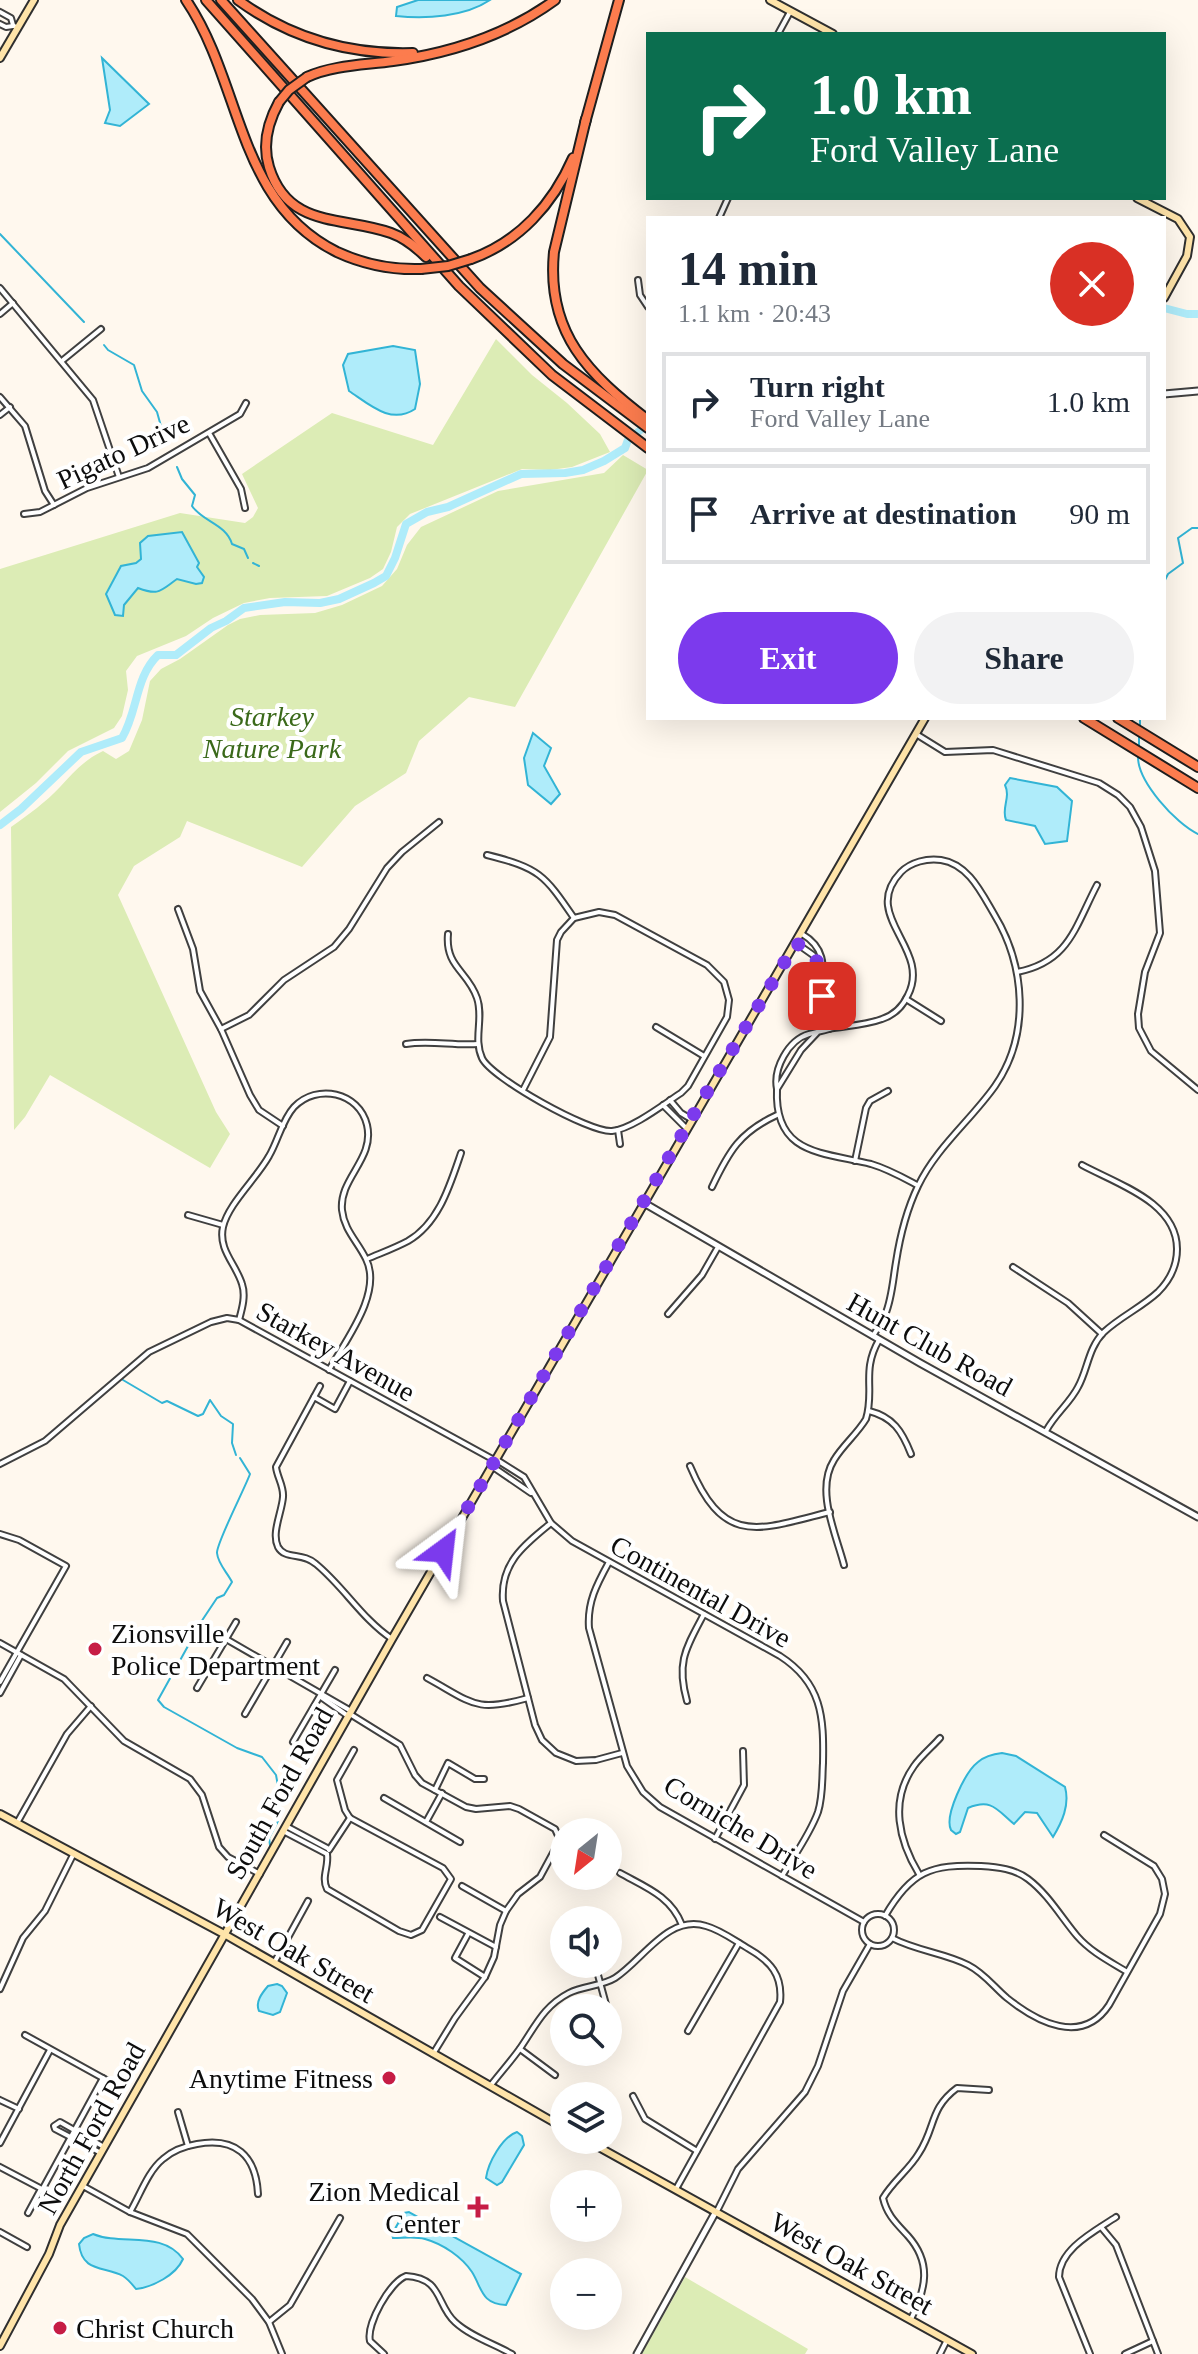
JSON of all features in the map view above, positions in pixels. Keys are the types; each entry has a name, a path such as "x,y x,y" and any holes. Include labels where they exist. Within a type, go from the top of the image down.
{"highway":[{"path":"186,0 217,58 256,167 279,206 312,237 348,257 385,267 421,269 471,259 509,240 545,207 570,165 586,119"},
{"path":"206,0 459,286"},
{"path":"221,0 480,288 563,364 646,419"},
{"path":"238,0 280,27 345,49 397,53 457,47"},
{"path":"555,0 503,31 457,47 427,56 328,70 307,77 279,102 268,129 267,156 274,180 288,199 318,218 397,235 417,248 539,363 646,447"},
{"path":"619,0 554,252 555,294 565,331 579,356 646,426"},
{"path":"1087,720 1198,788"},
{"path":"1121,720 1198,767"}],"main road":[{"path":"0,58 15,27 34,0"},
{"path":"770,0 829,32"},
{"path":"1141,200 1178,219 1186,230 1190,246 1187,256 1166,293"},
{"name":"South Ford Road","path":"224,1934 691,1119 802,934 924,720"},
{"name":"West Oak Street","path":"0,1814 224,1934 550,2120"},
{"name":"North Ford Road","path":"0,2346 102,2150 224,1934"},
{"name":"West Oak Street","path":"610,2154 972,2354"}],"street":[{"path":"0,12 11,18 15,27 0,24"},
{"path":"779,32 790,12"},
{"path":"638,280 640,295 646,304"},
{"path":"0,288 93,400 119,477"},
{"path":"0,314 13,303"},
{"path":"62,361 101,329"},
{"path":"1166,394 1198,391"},
{"path":"0,397 30,438 45,491 54,505"},
{"name":"Pigato Drive","path":"24,514 40,512 87,488 148,468 240,414 246,403"},
{"path":"0,415 10,407"},
{"path":"209,433 241,489 245,508"},
{"path":"916,734 945,752 993,750 1090,780 1112,790 1130,807 1144,836 1155,871 1160,933 1145,972 1138,1014 1139,1028 1151,1051 1198,1090"},
{"path":"221,1029 249,1015 284,980 334,947 349,929 387,868 439,822"},
{"path":"487,855 524,865 537,872 554,887 574,918"},
{"path":"873,1336 889,1304 903,1225 918,1185 938,1154 996,1084 1006,1065 1019,1021 1017,972 1004,932 972,879 954,864 942,860 925,860 905,869 894,882 889,896 891,922 907,948 913,968 913,982 901,1007 884,1019 829,1029 801,1038 789,1049 777,1073 777,1115 790,1136 803,1147 885,1169 918,1185"},
{"path":"1017,972 1046,964 1060,952 1097,885"},
{"path":"178,909 193,949 200,991 221,1029 254,1103 265,1115 283,1126"},
{"path":"448,934 448,955 473,988 479,1003 478,1044 490,1070 523,1090 591,1128 618,1130 633,1124 688,1086 729,1009 726,987 721,977 707,965 615,915 592,912 574,918 561,932 555,949 549,1045 523,1090"},
{"path":"802,934 818,948 824,963 823,1004 829,1029"},
{"path":"796,943 813,955 824,970"},
{"path":"906,999 941,1021"},
{"path":"656,1027 704,1056"},
{"path":"777,1089 801,1050 817,1033"},
{"path":"406,1044 478,1044"},
{"path":"855,1161 866,1108 875,1096 888,1091"},
{"path":"239,1320 244,1291 224,1248 223,1225 267,1160 283,1126 298,1104 322,1093 340,1095 363,1114 367,1123 367,1147 345,1188 341,1204 346,1226 367,1259 371,1279 370,1293 329,1370"},
{"path":"670,1100 691,1119"},
{"path":"663,1105 686,1128"},
{"path":"712,1187 741,1138 759,1123 777,1115"},
{"path":"618,1130 620,1144"},
{"path":"367,1259 408,1241 430,1221 445,1196 461,1153"},
{"path":"1046,1431 1080,1384 1090,1353 1102,1334 1158,1291 1169,1279 1177,1256 1177,1236 1162,1210 1082,1165"},
{"name":"Hunt Club Road","path":"644,1203 879,1340 1198,1517"},
{"path":"188,1215 223,1225"},
{"path":"668,1314 702,1275 718,1247"},
{"path":"1013,1267 1068,1303 1102,1334"},
{"name":"Starkey Avenue","path":"0,1464 45,1441 140,1359 162,1344 221,1319 239,1320 495,1463 533,1494"},
{"path":"844,1565 826,1491 830,1467 869,1411 868,1368 879,1340"},
{"path":"314,1397 335,1409 350,1381"},
{"path":"320,1386 276,1467 283,1496 276,1538 279,1548 289,1556 307,1556 373,1627 392,1639"},
{"path":"869,1411 883,1415 896,1425 911,1454"},
{"path":"690,1466 709,1504 739,1524 770,1527 830,1512"},
{"name":"Continental Drive","path":"533,1494 551,1523 572,1541 787,1660 806,1678 820,1709 824,1731 821,1800 815,1819 782,1876"},
{"path":"551,1523 517,1553 507,1569 502,1589 528,1698 539,1733 556,1753 569,1759 586,1761 622,1753"},
{"path":"0,1534 19,1540 66,1566 0,1693"},
{"name":"Corniche Drive","path":"609,1562 593,1593 589,1622 622,1753 643,1792 660,1807 864,1922"},
{"path":"687,1701 681,1664 704,1614"},
{"path":"197,1688 236,1622"},
{"path":"226,1639 320,1695 328,1704 400,1745 415,1775 435,1790 466,1807 519,1809 555,1829 558,1834 559,1844 540,1877 518,1894 506,1911 485,1977 433,2054"},
{"path":"245,1714 287,1642"},
{"path":"0,1643 64,1679 124,1741 181,1773 196,1785 219,1847 228,1857 260,1874"},
{"path":"0,1682 19,1654"},
{"path":"293,1742 335,1670"},
{"path":"427,1678 486,1707 528,1698"},
{"path":"17,1823 67,1734 91,1706"},
{"path":"919,1874 903,1840 899,1804 914,1766 940,1738"},
{"path":"350,1818 328,1852 323,1877 327,1889 399,1931 411,1935 422,1930 451,1879 450,1875 443,1868 350,1818 337,1780 354,1750"},
{"path":"715,1839 744,1785 743,1751"},
{"path":"435,1790 448,1763 475,1779 484,1779"},
{"path":"426,1822 442,1793"},
{"path":"384,1798 460,1842"},
{"path":"284,1828 328,1852"},
{"path":"892,1938 914,1949 965,1963 1021,2008 1049,2023 1069,2029 1087,2026 1099,2018 1127,1972 1160,1914 1165,1894 1159,1872 1147,1860 1104,1835"},
{"path":"0,1989 23,1938 45,1911 74,1853"},
{"path":"885,1916 901,1890 919,1874 955,1865 1000,1868 1023,1875 1038,1887 1090,1949 1127,1972"},
{"path":"622,1874 666,1899 675,1908 682,1925"},
{"path":"462,1886 506,1911"},
{"path":"274,1963 308,1901"},
{"path":"873,1915 885,1916 894,1927 892,1938 882,1946 870,1944 863,1935 864,1922 873,1915"},
{"path":"440,1917 496,1947"},
{"path":"491,2086 520,2049 538,2017 547,2009 569,1993 610,1981 682,1925 706,1926 739,1943 772,1965 780,1983 780,2002 675,2191"},
{"path":"468,1934 455,1958 485,1977"},
{"path":"688,2031 739,1943"},
{"path":"637,2354 738,2169 805,2092 818,2066 843,1991 870,1944"},
{"path":"599,1978 603,1994"},
{"path":"25,2035 119,2087"},
{"path":"520,2049 555,2075"},
{"path":"0,2143 50,2050"},
{"path":"28,2213 103,2078"},
{"path":"910,2321 922,2298 926,2279 923,2260 911,2240 887,2213 883,2198 919,2154 937,2107 946,2096 957,2088 989,2090"},
{"path":"633,2096 645,2119 697,2151"},
{"path":"0,2100 19,2109"},
{"path":"178,2112 188,2146"},
{"path":"60,2122 102,2150 55,2129 54,2126 60,2122"},
{"path":"130,2212 161,2160 188,2146 225,2141 237,2148 252,2167 258,2194"},
{"path":"0,2167 57,2197"},
{"path":"83,2185 130,2212 187,2234 252,2299 269,2322 282,2354"},
{"path":"1090,2354 1059,2277 1059,2270 1066,2257 1083,2239 1116,2217"},
{"path":"269,2322 290,2305 340,2218"},
{"path":"1101,2227 1116,2245 1158,2354"},
{"path":"0,2232 27,2247"},
{"path":"384,2354 370,2341 370,2326 393,2284 406,2276 424,2281 435,2289 452,2320 512,2354"},
{"path":"940,2354 947,2340"},
{"path":"1125,2354 1153,2341"}],"green space":[{"path":"496,339 600,434 610,452 572,467 522,469 410,514 397,527 383,569 370,578 327,596 270,598 244,603 186,636 137,656 126,671 128,690 122,716 114,728 68,751 36,783 0,812 0,569 180,513 245,523 258,508 242,474 332,413 433,445"},
{"name":"Starkey Nature Park","path":"623,455 646,469 515,707 469,697 419,741 406,773 355,806 302,867 187,821 180,837 134,866 118,895 216,1112 230,1134 210,1168 50,1075 14,1130 11,827 49,798 90,758 103,751 116,759 129,751 142,720 150,681 161,669 228,625 260,615 315,613 342,605 382,586 397,569 407,545 421,527 498,491 604,473"},
{"path":"685,2277 808,2349 805,2354 642,2354"}],"water":[{"path":"418,0 490,0 445,16 396,16 397,7"},
{"path":"102,58 149,104 120,126 105,123 110,110"},
{"path":"393,346 415,350 420,384 415,409 398,415 381,411 349,391 343,365 348,354"},
{"path":"182,532 199,563 197,567 204,577 202,583 177,579 159,591 138,588 124,605 123,616 115,615 106,594 121,566 141,559 140,543 148,536"},
{"path":"533,733 551,748 544,766 560,794 551,804 528,785 524,758"},
{"path":"1010,778 1057,787 1072,801 1067,841 1045,844 1035,826 1006,820 1005,785"},
{"path":"1002,1753 1016,1756 1065,1787 1064,1813 1053,1837 1037,1813 1025,1812 1014,1824 994,1807 983,1804 968,1808 960,1832 956,1834 951,1830 950,1815 967,1775 981,1760"},
{"path":"277,1984 287,1993 280,2012 273,2015 259,2011 261,1995 268,1986"},
{"path":"517,2132 522,2136 524,2145 502,2182 497,2185 486,2178 490,2165 501,2145"},
{"path":"409,2212 521,2274 506,2305 487,2298 468,2266 445,2248 421,2238 393,2238 392,2234 404,2213"},
{"path":"93,2234 164,2245 183,2259 163,2279 136,2289 123,2276 95,2267 85,2260 79,2244"}],"waterway":[{"path":"0,234 84,322"},
{"path":"1166,309 1198,314"},
{"path":"104,345 134,365 142,391 157,412 168,441"},
{"path":"0,825 81,752 122,738 145,673 158,655 176,655 244,608 285,602 320,603 339,599 374,583 386,576 406,524 427,512 448,507 521,474 583,470 625,448 628,440 646,426"},
{"path":"177,467 195,495 192,506 220,527 232,544 244,549 248,558"},
{"path":"1166,578 1183,563 1178,538 1192,528 1198,528"},
{"path":"253,563 259,566"},
{"path":"1140,720 1140,726"},
{"path":"1139,736 1139,750"},
{"path":"1138,756 1144,777 1159,801 1198,834"},
{"path":"123,1380 162,1403 167,1401 198,1416 203,1414 210,1400 221,1416 233,1424 232,1443 236,1455"},
{"path":"240,1458 250,1474 217,1553 232,1582 203,1619 158,1700 164,1707 237,1748 262,1757 276,1775 279,1814"},
{"path":"270,1845 269,1838 278,1821"}],"place":[{"name":"Zionsville Police Department","path":"95,1649"},
{"name":"Anytime Fitness","path":"389,2078"},
{"name":"Zion Medical Center","path":"478,2207"},
{"name":"Christ Church","path":"60,2328"}],"route":[{"path":"443,1551 691,1119 796,943 810,952 824,970 822,996"}]}
